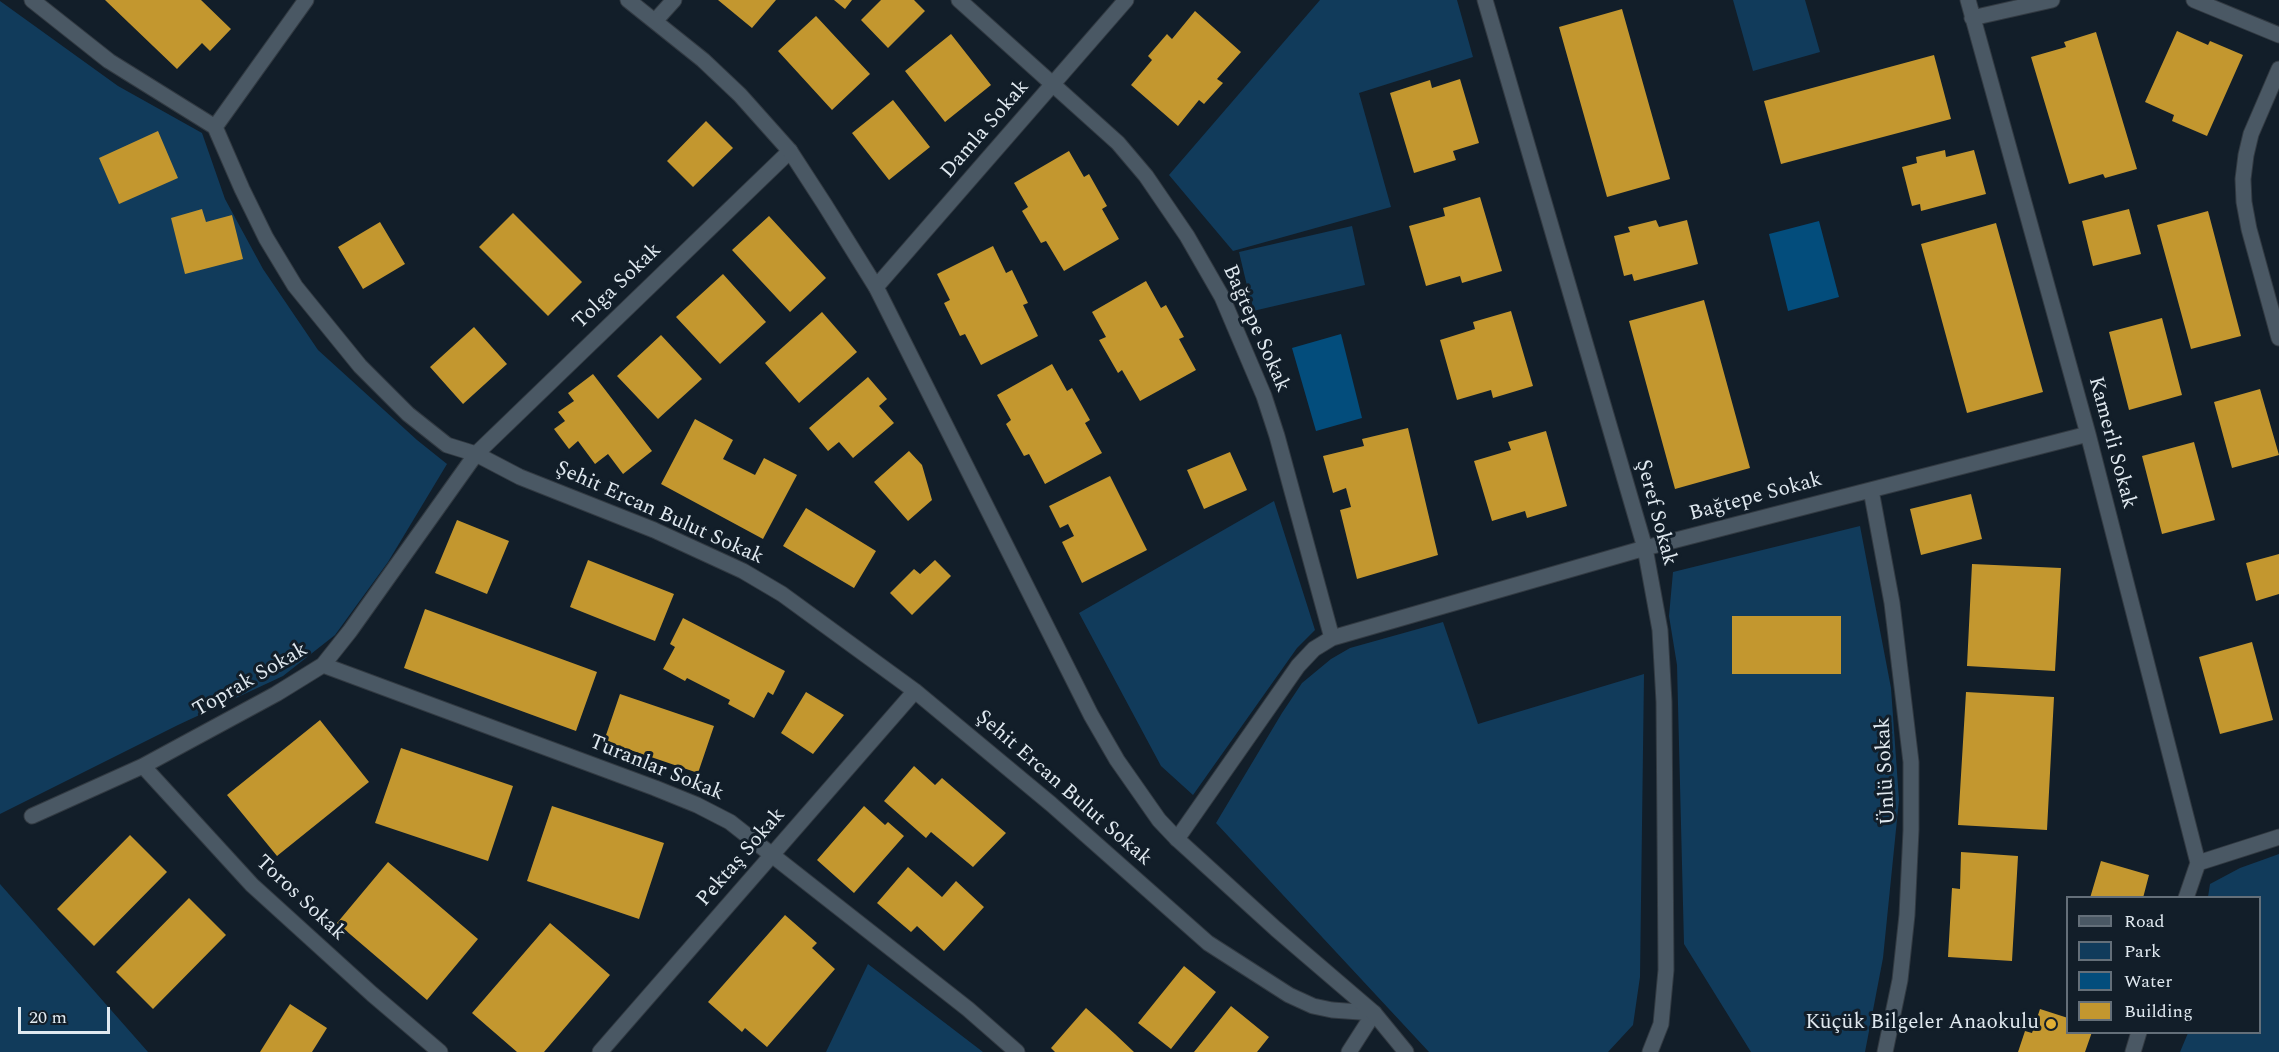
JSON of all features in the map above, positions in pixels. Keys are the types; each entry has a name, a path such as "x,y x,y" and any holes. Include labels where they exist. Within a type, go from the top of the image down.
{"street":[{"path":"32,0 109,61 215,127 306,0"},
{"path":"628,0 704,60 740,95 790,151 876,287 1090,715 1117,760 1159,820 1276,929 1374,1013 1406,1052"},
{"path":"656,21 674,0"},
{"name":"Bağtepe Sokak","path":"959,0 1118,143 1146,176 1175,218 1222,297 1264,396 1277,436 1332,638"},
{"name":"Damla Sokak","path":"876,287 1126,0"},
{"name":"Şeref Sokak","path":"1485,0 1645,548 1660,630 1664,702 1666,970 1661,1024 1650,1052"},
{"name":"Kamerli Sokak","path":"1968,0 2088,434 2198,863"},
{"path":"1972,18 2052,0"},
{"path":"2194,0 2279,35"},
{"path":"2279,69 2251,134 2243,179 2249,229 2279,338"},
{"name":"Şehit Ercan Bulut Sokak","path":"215,127 266,238 295,286 360,366 408,414 447,445 476,454 520,477 654,530 743,571 798,605 915,691 1051,804 1208,943 1289,994 1313,1006 1332,1010 1374,1013"},
{"name":"Tolga Sokak","path":"476,454 790,151"},
{"name":"Bağtepe Sokak","path":"1177,839 1298,666 1314,649 1332,638 1645,548 2088,434"},
{"name":"Toprak Sokak","path":"32,816 143,766 276,694 323,665 363,614 476,454"},
{"name":"Ünlü Sokak","path":"1871,490 1892,603 1911,762 1907,915 1900,980 1885,1052"},
{"name":"Turanlar Sokak","path":"323,665 697,805 730,822 968,1009 1017,1052"},
{"name":"Pektaş Sokak","path":"600,1052 915,691"},
{"name":"Toros Sokak","path":"143,766 252,885 440,1052"},
{"path":"2186,896 2198,863 2279,837"},
{"path":"1349,1052 1374,1013"},
{"path":"2133,1052 2138,1034"}],"green space":[{"path":"1320,0 1457,0 1473,57 1359,93 1391,207 1233,251 1169,175"},
{"path":"1733,0 1805,0 1820,52 1753,71"},
{"path":"0,1 118,86 202,133 225,199 263,269 318,350 417,440 447,464 388,562 335,635 283,676 178,725 0,814"},
{"path":"1352,226 1365,285 1253,311 1239,252"},
{"path":"1274,501 1315,630 1297,648 1193,795 1161,766 1079,613"},
{"path":"1860,526 1891,688 1899,800 1883,958 1865,1052 1751,1052 1684,944 1677,665 1669,616 1673,572"},
{"path":"1443,622 1478,724 1644,674 1640,977 1633,1025 1608,1052 1429,1052 1216,823 1302,683 1331,659 1350,648"},
{"path":"2279,854 2279,1052 2180,1052 2188,1034 2261,1034 2261,896 2208,896 2210,884 2240,868"},
{"path":"0,884 148,1052 0,1052"},
{"path":"868,964 983,1052 826,1052"}],"water":[{"path":"1819,221 1839,297 1788,311 1769,234"},
{"path":"1341,334 1362,418 1316,431 1292,348"}],"building":[{"path":"105,0 201,0 231,29 210,51 202,43 177,69"},
{"path":"718,0 776,0 752,28"},
{"path":"834,0 852,0 845,9"},
{"path":"881,0 914,0 925,11 888,48 861,20"},
{"path":"1622,9 1670,179 1607,197 1559,27"},
{"path":"1195,11 1241,52 1217,79 1223,83 1204,104 1199,100 1178,126 1131,85 1152,60 1148,56 1167,34 1172,39"},
{"path":"816,16 870,74 832,110 778,51"},
{"path":"2177,31 2208,45 2210,41 2243,55 2207,136 2172,121 2174,115 2145,102"},
{"path":"2096,32 2137,169 2105,178 2103,174 2069,184 2031,57 2066,47 2064,42"},
{"path":"951,34 991,85 945,122 905,71"},
{"path":"1934,55 1951,119 1781,164 1764,101"},
{"path":"1460,79 1479,143 1453,151 1456,160 1414,173 1390,93 1430,80 1432,88"},
{"path":"893,100 930,147 889,180 852,133"},
{"path":"706,121 733,148 693,187 667,161"},
{"path":"158,131 178,178 119,204 99,158"},
{"path":"1945,150 1946,157 1974,150 1986,194 1921,211 1920,204 1912,206 1902,167 1917,163 1916,157"},
{"path":"1069,151 1084,177 1089,174 1107,206 1102,209 1119,239 1064,271 1046,241 1041,243 1022,211 1028,207 1014,183"},
{"path":"1480,197 1502,271 1462,283 1460,276 1426,286 1409,226 1445,216 1443,208"},
{"path":"202,209 206,222 232,215 243,259 185,274 171,218"},
{"path":"2129,209 2141,254 2093,266 2082,221"},
{"path":"2208,211 2241,336 2191,349 2157,225"},
{"path":"513,213 582,282 548,316 479,247"},
{"path":"769,216 826,278 790,312 732,250"},
{"path":"1656,220 1659,227 1687,220 1698,264 1634,281 1632,274 1624,276 1614,236 1630,232 1628,227"},
{"path":"380,222 405,264 363,289 338,247"},
{"path":"1996,223 2043,392 1967,413 1921,244"},
{"path":"993,246 1006,273 1012,270 1028,303 1023,305 1038,336 981,365 965,334 960,336 944,303 950,300 937,274"},
{"path":"723,274 766,322 720,364 676,317"},
{"path":"1146,281 1161,308 1166,305 1184,337 1179,339 1196,370 1140,401 1122,370 1118,373 1099,340 1106,337 1092,312"},
{"path":"1704,300 1750,468 1675,489 1629,321"},
{"path":"1511,311 1533,386 1493,398 1491,390 1457,400 1440,340 1475,329 1473,322"},
{"path":"822,312 857,352 799,403 765,363"},
{"path":"2162,318 2182,395 2129,410 2109,332"},
{"path":"474,327 507,364 463,404 430,367"},
{"path":"661,335 702,379 658,419 617,376"},
{"path":"1052,364 1067,391 1072,388 1090,420 1085,423 1102,453 1045,484 1029,454 1024,456 1006,424 1011,420 997,395"},
{"path":"593,374 652,451 623,474 608,454 595,464 578,441 569,449 554,429 565,421 558,412 574,401 568,393"},
{"path":"868,377 887,399 879,406 894,423 853,458 839,442 828,451 809,428"},
{"path":"2260,389 2279,455 2232,468 2214,402"},
{"path":"695,419 733,440 723,459 755,475 764,458 797,475 763,539 661,484"},
{"path":"1408,428 1438,555 1357,579 1340,510 1351,507 1346,488 1333,493 1323,456 1364,446 1362,439"},
{"path":"1546,431 1567,506 1527,518 1525,511 1492,521 1474,461 1511,450 1508,442"},
{"path":"2194,442 2215,520 2162,534 2142,456"},
{"path":"909,451 922,465 932,500 908,521 874,482"},
{"path":"1230,452 1247,490 1204,509 1187,470"},
{"path":"1110,476 1147,550 1082,583 1062,542 1074,536 1068,524 1060,528 1049,506"},
{"path":"1971,494 1982,539 1921,555 1910,509"},
{"path":"806,508 876,551 854,588 783,546"},
{"path":"457,520 509,541 487,594 435,573"},
{"path":"2279,554 2279,594 2256,601 2246,563"},
{"path":"588,560 674,594 655,641 570,607"},
{"path":"935,560 951,576 912,615 890,593 914,569 920,574"},
{"path":"1972,564 2061,568 2055,671 1967,666"},
{"path":"425,609 597,672 576,731 404,668"},
{"path":"1732,616 1841,616 1841,674 1732,674"},
{"path":"683,618 785,671 773,695 768,692 754,718 728,704 730,700 687,678 685,681 663,669 675,647 670,644"},
{"path":"2252,642 2273,720 2220,734 2199,657"},
{"path":"806,692 844,715 813,754 781,733"},
{"path":"1966,692 2054,697 2047,830 1958,825"},
{"path":"620,694 714,726 698,773 604,741"},
{"path":"320,720 369,782 277,856 227,795"},
{"path":"401,748 513,786 488,861 375,823"},
{"path":"914,766 935,785 942,778 1006,833 973,867 931,832 926,838 884,801"},
{"path":"552,806 664,843 639,919 527,881"},
{"path":"864,806 885,825 888,822 904,836 854,893 817,860"},
{"path":"130,835 167,872 94,946 57,909"},
{"path":"1961,852 2018,856 2012,961 1948,957 1952,888 1960,889"},
{"path":"2101,861 2149,875 2144,896 2091,896"},
{"path":"388,862 478,939 427,1000 337,923"},
{"path":"908,867 942,897 956,881 984,907 944,951 917,926 911,932 877,903"},
{"path":"189,898 226,935 153,1009 116,972"},
{"path":"785,915 817,943 812,948 835,969 767,1047 745,1028 742,1032 708,1002"},
{"path":"550,923 610,975 544,1052 517,1052 472,1013"},
{"path":"1184,966 1216,992 1171,1049 1138,1023"},
{"path":"290,1004 327,1028 312,1052 260,1052"},
{"path":"1231,1006 1269,1037 1257,1052 1194,1052"},
{"path":"1086,1008 1134,1052 1055,1052 1051,1048"},
{"name":"Küçük Bilgeler Anaokulu","path":"2040,1009 2066,1017 2066,1034 2091,1034 2085,1052 2018,1052 2025,1031 2032,1033"}],"place":[{"name":"Küçük Bilgeler Anaokulu","path":"2051,1024"}]}
